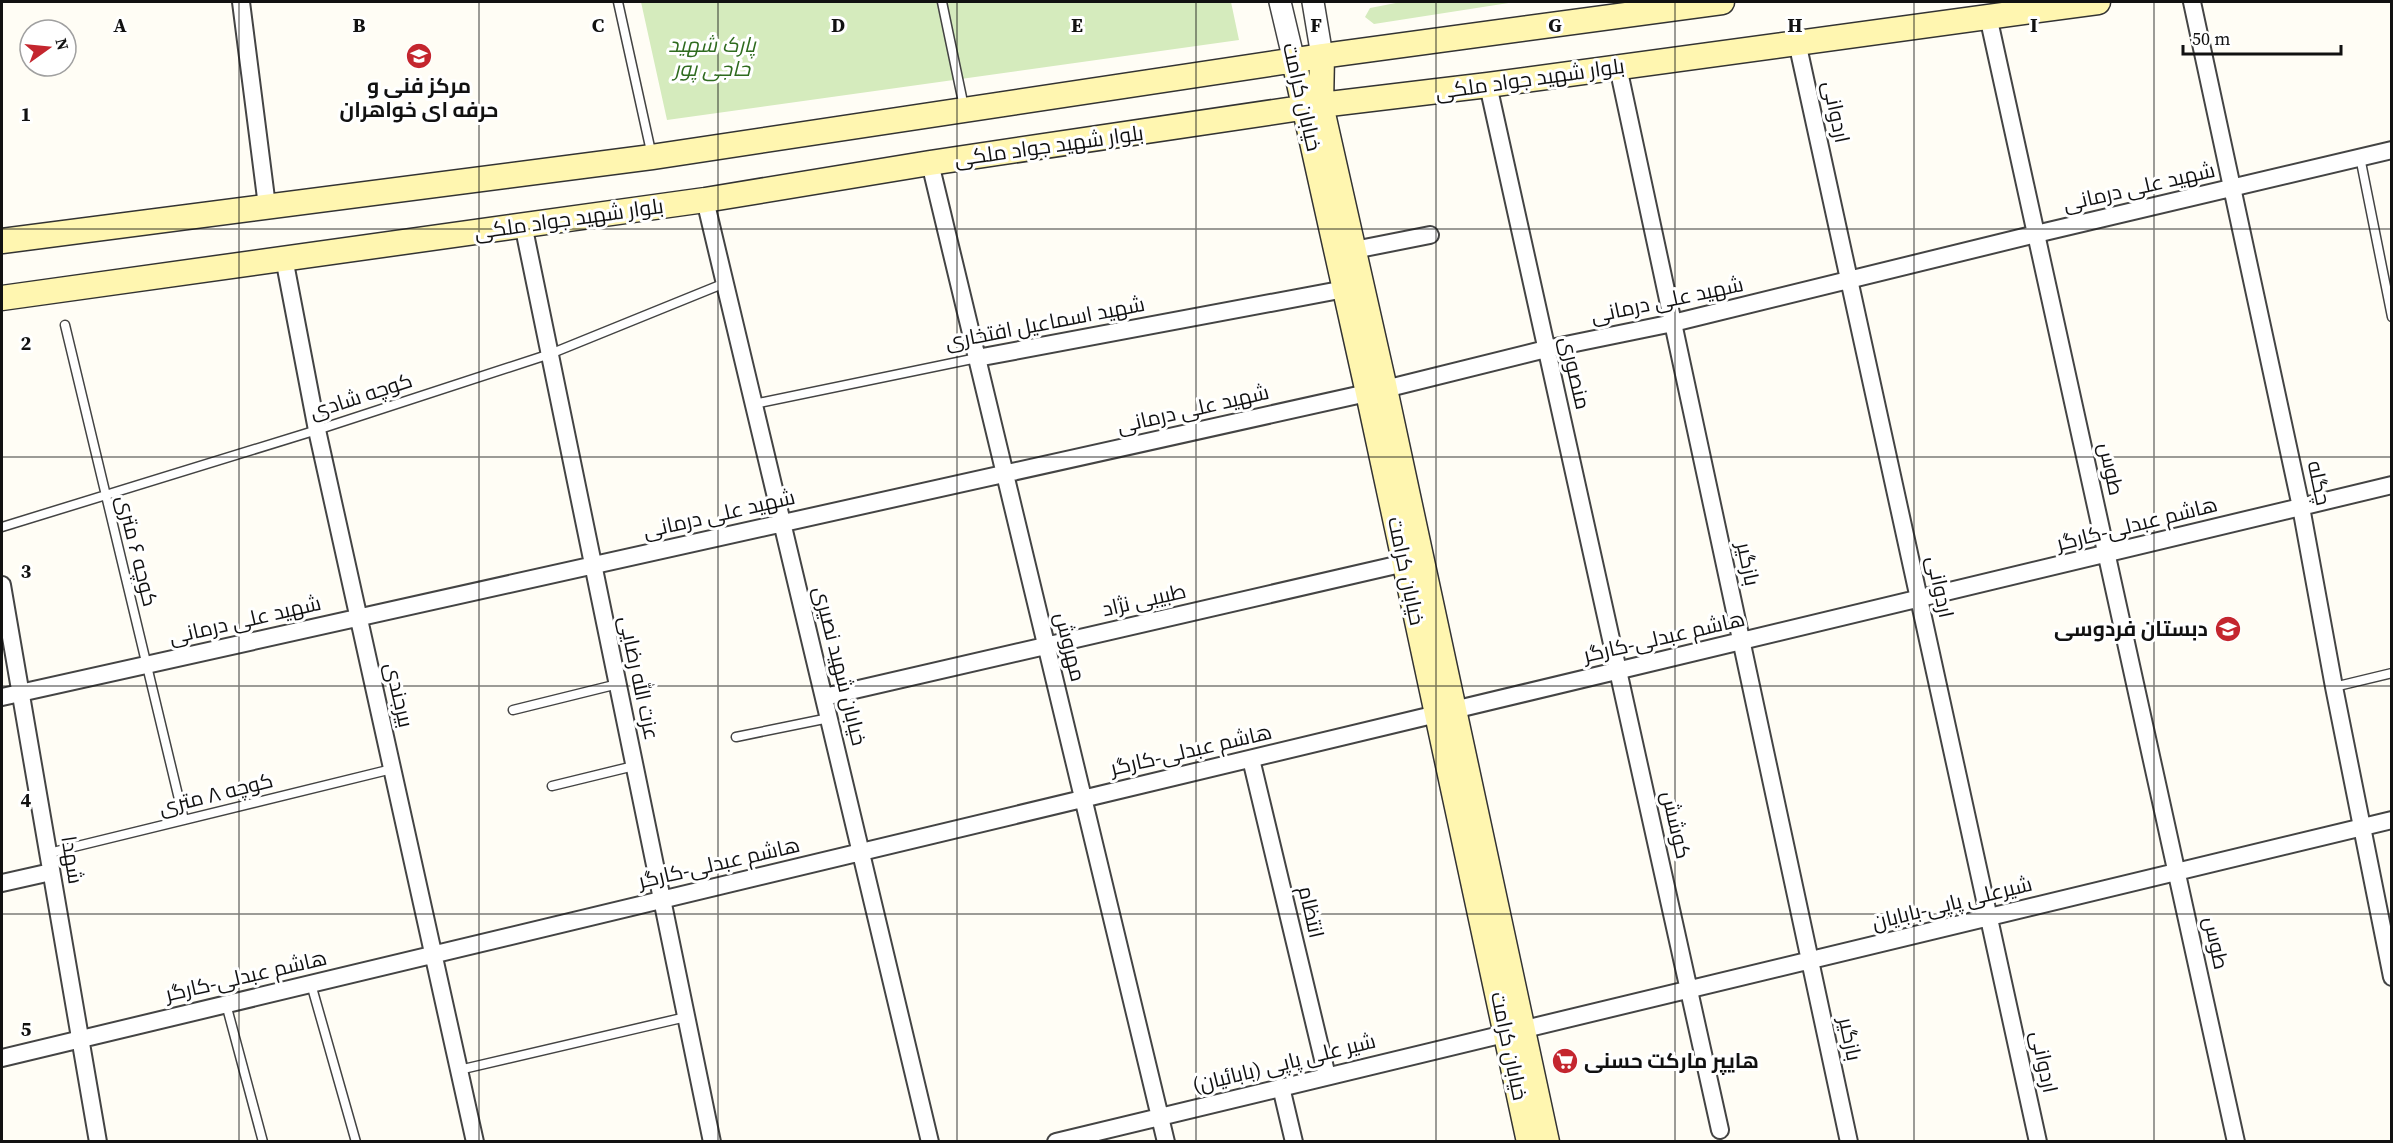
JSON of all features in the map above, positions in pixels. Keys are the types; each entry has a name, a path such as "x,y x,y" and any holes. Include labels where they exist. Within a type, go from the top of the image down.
{"main road":[{"path":"2,241 652,157 1322,56 1722,2"},
{"name":"بلوار شهید جواد ملکی","path":"2,298 705,200 930,163 1313,106 1488,85 2098,2"},
{"name":"خیابان کرامت","path":"1322,56 1313,106 1345,289 1377,391 1444,713 1514,1031 1547,1142"},
{"name":"خیابان کرامت","path":"1294,61 1313,106 1354,250 1405,563 1444,713"},
{"name":"خیابان کرامت","path":"1514,1031 1529,1142"}],"street":[{"path":"241,2 267,206"},
{"name":"خیابان کرامت","path":"1280,2 1294,61"},
{"name":"خیابان کرامت","path":"1313,2 1322,56"},
{"name":"چگله","path":"2192,2 2301,507 2391,977"},
{"name":"طوس","path":"1988,16 2236,1142"},
{"name":"اردوانی","path":"1797,42 2038,1142"},
{"name":"بازگیر","path":"1618,67 1849,1142"},
{"name":"منصوری","path":"1488,85 1618,672"},
{"name":"شهید علی درمانی","path":"2,697 1377,391 1546,349 1673,323 2391,150"},
{"name":"مهروش","path":"930,163 1166,1142"},
{"name":"خیابان شهید نصیری","path":"705,200 930,1142"},
{"name":"عزت الله رضایی","path":"523,224 712,1142"},
{"path":"1354,250 1430,235"},
{"name":"بیرجندی","path":"284,258 317,430 475,1142"},
{"name":"شهید اسماعیل افتخاری","path":"977,358 1345,289"},
{"name":"هاشم عبدلی-کارگر","path":"2,1058 2391,485"},
{"name":"طبیبی نژاد","path":"824,698 1405,563"},
{"name":"شهدا","path":"2,585 98,1142"},
{"name":"کوشش","path":"1618,672 1720,1130"},
{"name":"انتظام","path":"1251,759 1327,1076"},
{"name":"شیرعلی پاپی-بابایان","path":"1514,1031 2391,819"},
{"path":"2,883 51,872"},
{"name":"شیر علی پاپی (بابائیان)","path":"1056,1142 1514,1031"},
{"path":"1281,1088 1294,1142"}],"lane":[{"path":"618,2 652,157"},
{"path":"942,2 964,110"},
{"path":"2360,157 2391,317"},
{"name":"کوچه شادی","path":"2,527 317,430 550,354 725,283"},
{"name":"کوچه ۶ متری","path":"65,325 184,820"},
{"name":"شهید اسماعیل افتخاری","path":"754,404 977,358"},
{"path":"2334,687 2391,673"},
{"path":"513,710 618,684"},
{"path":"736,737 829,718"},
{"path":"552,786 634,766"},
{"name":"کوچه ۸ متری","path":"49,853 392,769"},
{"path":"311,984 356,1142"},
{"path":"226,1004 263,1142"},
{"path":"459,1070 686,1017"}],"green space":[{"name":"پارک شهید حاجی پور","path":"641,2 1231,2 1239,40 667,120"},
{"path":"1401,2 1515,2 1374,24 1365,17 1370,8"}],"place":[{"name":"مرکز فنی و حرفه ای خواهران","path":"419,56"},
{"name":"دبستان فردوسی","path":"2228,629"},
{"name":"هایپر مارکت حسنی","path":"1565,1061"}]}
